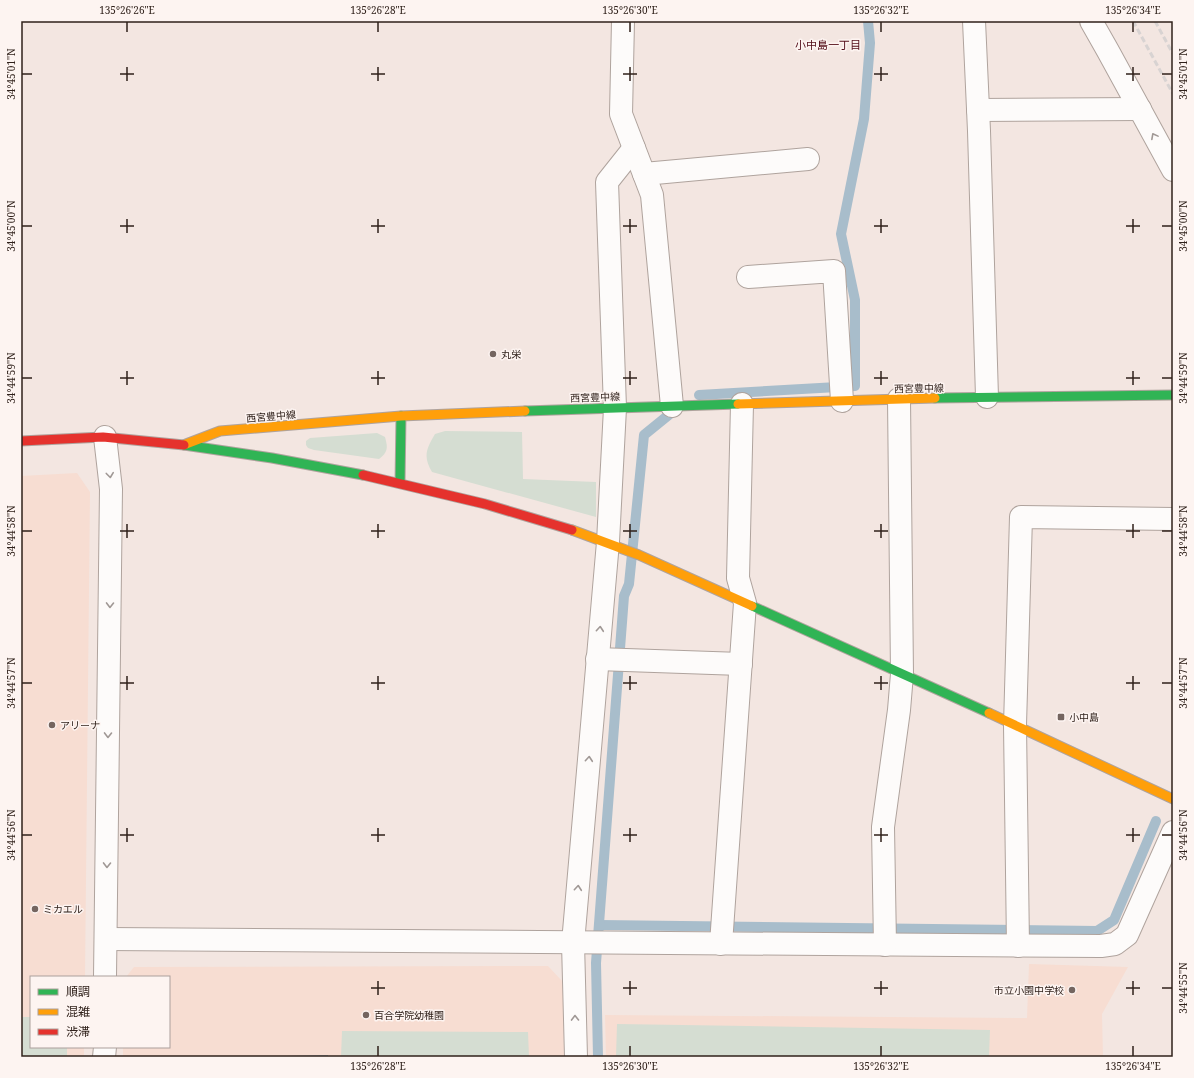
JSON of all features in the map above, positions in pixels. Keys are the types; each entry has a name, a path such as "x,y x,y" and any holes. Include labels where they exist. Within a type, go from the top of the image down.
{"main road":[{"name":"西宮豊中線","path":"21,441 105,437 185,445 220,431 401,416 899,399 1173,395"},
{"path":"400,483 401,416"},
{"path":"185,445 261,456 400,483 508,510 608,542 1015,725 1173,799"}],"street":[{"path":"624,21 621,114 652,196 672,406"},
{"path":"974,21 987,397"},
{"path":"1091,21 1173,170"},
{"path":"978,110 1140,109"},
{"path":"576,1057 573,943 608,542 615,408 607,182 634,148"},
{"path":"644,174 808,159"},
{"path":"748,277 834,271 842,401"},
{"path":"885,945 883,827 899,710 902,674 899,399"},
{"path":"721,944 745,603 738,578 742,404"},
{"path":"105,437 112,489 105,976"},
{"path":"1018,946 1015,725 1021,517 1173,519"},
{"path":"597,659 741,664"},
{"path":"106,939 1101,946 1115,944 1127,936 1173,832"}],"shaded area":[{"path":"445,431 522,432 523,479 596,482 596,517 432,472 427,462 429,444 435,434"},
{"path":"377,433 385,437 387,444 386,452 379,459 314,450 308,448 306,445 306,441 310,438"},
{"path":"77,473 90,492 85,976 30,976 30,1048 84,1048 84,1057 21,1057 21,476"},
{"name":"市立小園中学校","path":"1029,964 1128,967 1102,1014 1103,1057 606,1057 605,1015 1027,1018"},
{"name":"百合学院幼稚園","path":"548,966 563,982 564,1057 123,1057 123,1048 170,1048 170,976 127,976 134,967"},
{"path":"21,1017 30,1017 30,1048 67,1048 67,1057 21,1057"},
{"path":"617,1024 990,1030 989,1057 616,1057"},
{"path":"342,1031 528,1032 529,1057 341,1057"}],"water":[{"path":"328,1055 328,1057 287,1057 287,1056"}],"waterway":[{"path":"699,395 855,386 855,300 841,234 864,119 870,43 868,21"},
{"path":"598,1057 596,963 624,596 629,584 644,435 676,409"},
{"path":"599,925 1097,931 1114,920 1156,821"}],"railway":[{"path":"1133,21 1173,94"},
{"path":"1155,21 1173,54"}],"traffic: fast":[{"path":"935,398 1173,395"},
{"path":"525,411 738,404"},
{"path":"400,483 401,416"},
{"path":"184,445 272,458 363,475"},
{"path":"752,606 989,713"}],"traffic: slow":[{"path":"738,404 935,398"},
{"path":"186,444 220,431 401,416 525,411"},
{"path":"572,530 639,555 752,606"},
{"path":"989,713 1173,799"}],"traffic: jam":[{"path":"21,441 103,437 184,445"},
{"path":"363,475 485,504 572,530"}],"place":[{"name":"丸栄","path":"493,354"},
{"name":"小中島","path":"1061,717"},
{"name":"アリーナ","path":"52,725"},
{"name":"ミカエル","path":"35,909"},
{"name":"市立小園中学校","path":"1072,990"},
{"name":"百合学院幼稚園","path":"366,1015"}],"district":[{"name":"小中島一丁目","path":"828,45"}]}
